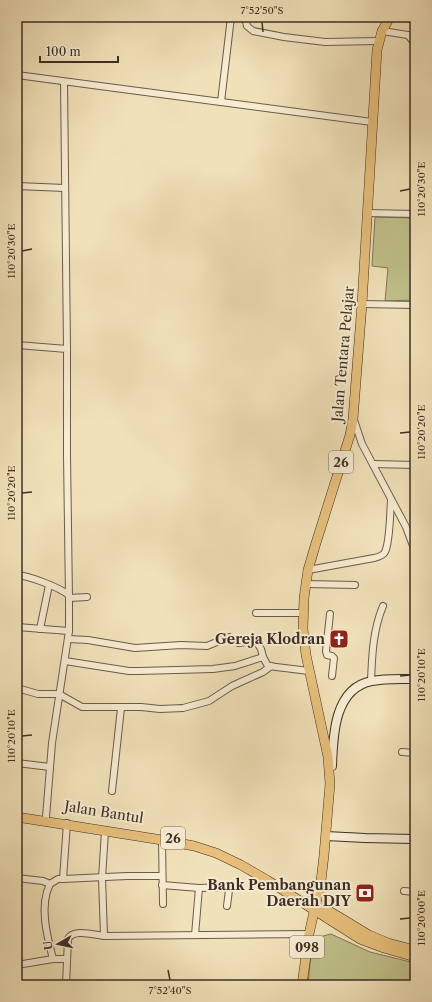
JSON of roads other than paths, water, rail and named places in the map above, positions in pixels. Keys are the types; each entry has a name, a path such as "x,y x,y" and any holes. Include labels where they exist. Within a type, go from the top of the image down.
{"main road":[{"name":"Jalan Tentara Pelajar","path":"314,906 321,882 330,795 330,775 328,757 304,641 303,613 308,570 350,435 353,419 362,304 372,122 379,41 382,31 390,17"},
{"path":"330,795 333,749 338,716 342,704 357,686 371,681 386,679 415,679"},
{"name":"Jalan Bantul","path":"17,812 46,817 105,831 194,846 227,857 314,906"},
{"name":"Jalan Bantul","path":"17,817 194,841 216,847 246,861 314,906"},
{"path":"326,836 415,839"},
{"path":"314,906 374,938 415,950"},
{"path":"314,906 360,939 415,957"},
{"name":"098","path":"302,985 308,934 314,906"}],"street":[{"path":"221,102 231,17"},
{"path":"245,17 247,26 253,31 284,37 325,42 379,41"},
{"path":"382,31 408,36 415,44"},
{"path":"17,75 372,122"},
{"path":"46,817 50,766 69,631 66,455 67,349 64,82"},
{"path":"17,186 65,188"},
{"path":"367,213 415,214"},
{"path":"362,304 415,305"},
{"path":"17,345 67,349"},
{"path":"353,419 362,444 406,527 415,551"},
{"path":"373,464 415,465"},
{"path":"308,570 382,556 385,553 388,542 391,498"},
{"path":"17,575 63,590 69,596 87,597"},
{"path":"306,584 355,586"},
{"path":"40,629 49,585"},
{"path":"371,681 374,634 378,616 383,606"},
{"path":"256,613 303,613"},
{"path":"330,614 326,652 327,655 334,658 332,676"},
{"path":"17,627 69,631"},
{"path":"68,639 88,640 135,648 181,645 207,646 229,637 238,644 256,641 261,649 266,664 309,671"},
{"path":"65,660 129,671 213,669 235,666 263,657"},
{"path":"17,688 38,694 59,694 82,707 172,709 200,704 215,698 236,684 262,672 271,666"},
{"path":"112,791 121,708"},
{"path":"402,752 415,753"},
{"path":"17,763 50,766"},
{"path":"63,879 67,823"},
{"path":"104,936 102,878 105,831"},
{"path":"162,840 163,904"},
{"path":"53,959 45,924 46,903 50,884 58,879 162,876"},
{"path":"17,878 43,880 50,884"},
{"path":"162,884 199,888 228,888 227,906"},
{"path":"195,935 199,888"},
{"path":"404,891 415,892"},
{"path":"66,985 68,939 71,934 77,933 104,936 308,934"},
{"path":"17,965 53,959 67,959"}],"place":[{"name":"Gereja Klodran","path":"339,639"},
{"name":"Bank Pembangunan Daerah DIY","path":"365,893"}]}
